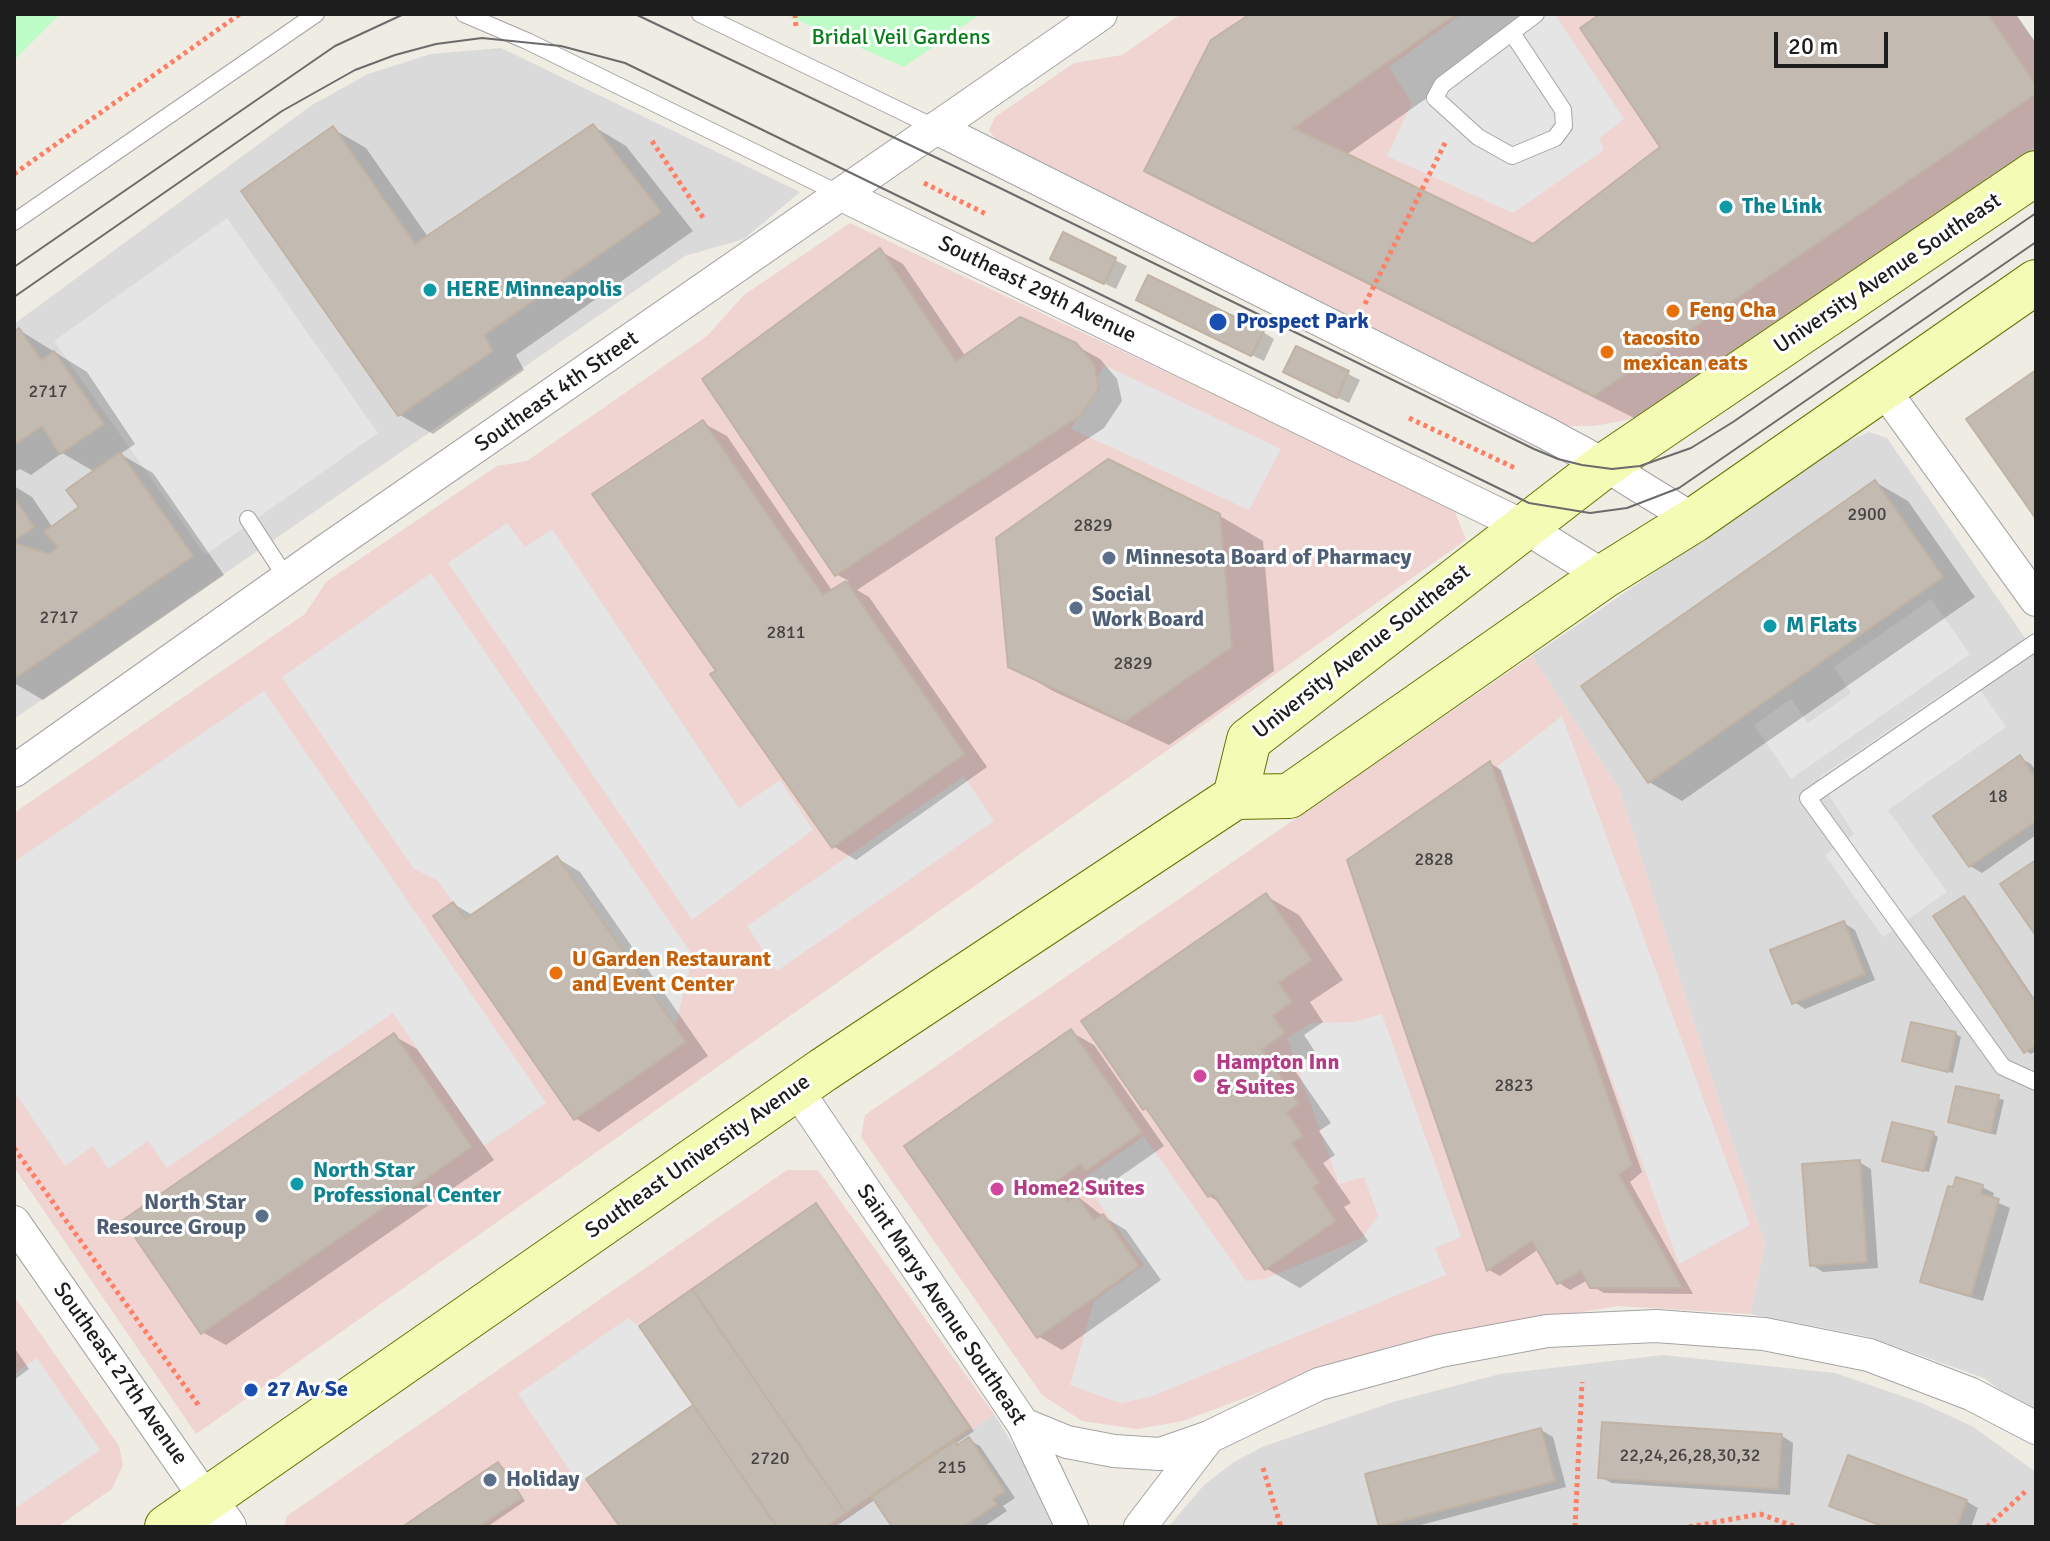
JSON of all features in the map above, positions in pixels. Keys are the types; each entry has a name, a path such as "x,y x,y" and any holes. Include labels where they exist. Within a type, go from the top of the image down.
{"main road":[{"name":"University Avenue Southeast","path":"1235,797 1249,740 1523,526 1605,465 2036,173"},
{"path":"1235,797 1289,796 1604,576 1694,520 2036,282"},
{"name":"Southeast University Avenue","path":"167,1527 216,1513 797,1090 1235,797"}],"street":[{"name":"Southeast 4th Street","path":"14,771 1101,14"},
{"path":"936,128 1532,425 1605,465 1694,520"},
{"name":"Southeast 29th Avenue","path":"842,195 1523,526 1604,576"},
{"path":"1882,387 2036,600"},
{"name":"Saint Marys Avenue Southeast","path":"797,1090 1023,1424 1072,1527"},
{"name":"Southeast 27th Avenue","path":"14,1222 216,1513"},
{"path":"1023,1424 1067,1442 1114,1451 1160,1454 1209,1437 1319,1384 1440,1351 1547,1331 1656,1326 1764,1334 1869,1355 1971,1394 2036,1428"},
{"path":"1140,1527 1209,1437"}],"lane":[{"path":"14,222 316,14"},
{"name":"Southeast 29th Avenue","path":"464,14 527,41 842,195"},
{"path":"700,14 936,128"},
{"path":"1512,33 1563,110 1564,126 1555,138 1512,156 1478,137 1435,98 1442,85 1536,14"},
{"path":"248,519 287,579"},
{"path":"2036,642 1808,798 2003,1067 2036,1082"}],"path":[{"path":"14,174 240,14"},
{"path":"795,14 796,27"},
{"path":"1364,306 1457,119"},
{"path":"652,141 704,219"},
{"path":"924,183 988,215"},
{"path":"1409,418 1515,468"},
{"path":"1506,478 1525,459"},
{"path":"14,1148 199,1406"},
{"path":"1575,1527 1582,1382"},
{"path":"1263,1468 1281,1527"},
{"path":"1987,1527 2026,1491"},
{"path":"1689,1527 1760,1514 1796,1527"}],"shaded area":[{"path":"1181,14 2015,14 2036,44 2036,146 1660,406 1631,419 1594,426 1563,426 999,144 989,130 995,117 1074,63 1122,55"},
{"path":"1462,14 1558,14 1556,16 1624,119 1599,139 1604,150 1513,213 1387,156 1412,103 1389,67"},
{"path":"501,48 800,192 744,239 685,256 14,719 14,324 312,105 368,74 431,54"},
{"path":"227,218 378,433 205,555 54,341"},
{"path":"850,223 1453,507 1466,540 196,1434 14,1167 14,813 305,614 326,582 497,466 527,461 707,336 744,295"},
{"path":"1104,365 1281,449 1249,510 1071,429"},
{"path":"1869,432 1887,438 2036,654 2036,1417 1984,1378 1866,1336 1750,1314 1765,1245 1619,789 1532,656 1844,443"},
{"path":"507,523 525,547 552,529 739,808 780,780 813,830 692,920 448,563"},
{"path":"431,573 693,956 675,1027 557,856 465,919 438,881 413,868 282,677"},
{"path":"1931,599 1970,654 1791,779 1754,725 1791,699 1808,723 1851,693 1834,667"},
{"path":"1532,656 1619,789 1765,1245 1750,1314 1619,1306 1454,1332 1266,1390 1183,1421 1137,1429 1082,1421 1042,1395 861,1137 865,1115"},
{"path":"1970,675 2006,727 1888,810 1947,892 1883,937 1825,855 1854,834 1818,778"},
{"path":"264,691 546,1103 484,1146 393,1013 167,1168 148,1141 108,1169 93,1146 65,1166 14,1091 14,862"},
{"path":"1562,716 1750,1225 1679,1264 1498,766"},
{"path":"964,776 994,821 777,971 747,926"},
{"path":"1382,1014 1461,1237 1435,1248 1446,1275 1150,1397 1120,1403 1070,1385 1094,1301 1144,1265 1082,1180 1144,1136 1246,1281 1265,1279 1362,1238 1378,1216 1364,1177 1339,1184 1287,1038 1311,1023 1354,1022"},
{"path":"787,1170 818,1170 994,1414 833,1527 284,1527 287,1516"},
{"path":"14,1296 119,1446 123,1465 112,1489 57,1527 14,1527"},
{"path":"628,1318 639,1326 693,1405 579,1484 518,1394"},
{"path":"1663,1355 1835,1373 1919,1402 1972,1426 2036,1472 2036,1527 1168,1527 1204,1485 1234,1462 1262,1447 1393,1402 1500,1374"},
{"path":"37,1358 100,1450 14,1509 14,1374"},
{"path":"994,1414 1033,1477 1055,1527 833,1527"}],"green space":[{"path":"14,14 60,14 14,60"},
{"name":"Bridal Veil Gardens","path":"784,14 980,14 904,67"}],"building":[{"name":"The Link","path":"1250,14 1456,14 1294,128 1533,244 1660,147 1580,28 1600,14 1988,14 2036,85 2036,94 1594,396 1144,171 1211,40"},
{"name":"HERE Minneapolis","path":"593,124 661,212 484,335 493,351 398,416 241,191 333,126 415,244"},
{"path":"1063,232 1116,258 1104,284 1050,259"},
{"path":"880,248 956,361 1020,317 1076,343 1094,364 1099,388 1081,415 835,576 702,379"},
{"path":"1148,275 1264,331 1251,356 1136,300"},
{"path":"19,328 41,360 54,351 104,424 60,454 42,426 14,445 14,332"},
{"path":"1296,346 1349,371 1337,398 1283,372"},
{"path":"2036,370 2036,519 1966,419"},
{"path":"703,420 823,595 846,581 965,754 832,848 710,674 716,671 592,494"},
{"path":"120,452 193,556 14,679 14,543 49,554 58,547 44,532 79,507 66,490"},
{"path":"1108,459 1220,514 1232,647 1125,722 1008,667 996,538"},
{"name":"M Flats","path":"1875,480 1943,577 1648,783 1581,686"},
{"path":"14,498 34,527 14,541"},
{"path":"2020,755 2036,779 2036,821 1969,867 1933,816"},
{"path":"1490,761 1632,1165 1619,1175 1683,1288 1590,1288 1581,1271 1557,1284 1532,1241 1487,1271 1347,860"},
{"name":"U Garden Restaurant and Event Center","path":"557,856 686,1042 574,1120 433,916 453,902 465,919"},
{"path":"2036,860 2036,936 2000,884"},
{"name":"Hampton Inn & Suites","path":"1266,893 1312,960 1279,983 1292,1002 1273,1016 1285,1033 1262,1049 1299,1104 1287,1112 1303,1136 1292,1143 1320,1183 1313,1187 1336,1221 1265,1270 1213,1194 1208,1197 1081,1021"},
{"path":"1964,896 2036,1004 2036,1045 2024,1053 1933,916"},
{"path":"1844,921 1865,974 1792,1004 1770,950"},
{"path":"1911,1022 1956,1032 1948,1072 1902,1061"},
{"name":"Home2 Suites","path":"1071,1029 1142,1132 1086,1171 1081,1164 1055,1182 1068,1201 1077,1196 1094,1220 1103,1214 1139,1266 1037,1338 904,1146"},
{"name":"North Star Professional Center","path":"394,1033 472,1147 201,1334 123,1220"},
{"path":"1956,1086 1999,1095 1991,1133 1948,1122"},
{"path":"1892,1122 1934,1132 1924,1171 1882,1161"},
{"path":"1860,1160 1867,1262 1810,1266 1802,1164"},
{"path":"1956,1177 1983,1185 1981,1194 1999,1199 1971,1296 1920,1282 1948,1186 1953,1187"},
{"path":"816,1203 970,1428 846,1513 692,1289"},
{"path":"692,1289 846,1513 826,1527 777,1527 639,1326"},
{"path":"693,1405 777,1527 620,1527 586,1479"},
{"path":"1602,1422 1782,1434 1778,1489 1598,1478"},
{"path":"1541,1428 1555,1481 1379,1527 1365,1474"},
{"path":"969,1437 1005,1491 993,1499 997,1504 963,1527 892,1527 872,1497 955,1441 957,1445"},
{"path":"1848,1455 1967,1500 1957,1527 1885,1527 1829,1506"},
{"name":"Holiday","path":"498,1462 522,1498 479,1527 402,1527"}],"tram line":[{"path":"14,267 335,46 404,14"},
{"path":"635,14 1534,449 1582,465 1612,469 1640,466 1691,448 2036,213"},
{"path":"14,297 282,111 355,70 436,44 482,38 561,46 625,63 1529,503 1590,513 1627,508 1679,488 2036,242"}],"place":[{"name":"The Link","path":"1726,207"},
{"name":"HERE Minneapolis","path":"430,290"},
{"name":"Feng Cha","path":"1673,311"},
{"name":"Prospect Park","path":"1218,322"},
{"name":"tacosito mexican eats","path":"1607,352"},
{"name":"Minnesota Board of Pharmacy","path":"1109,558"},
{"name":"Social Work Board","path":"1076,608"},
{"name":"M Flats","path":"1770,626"},
{"name":"U Garden Restaurant and Event Center","path":"556,973"},
{"name":"Hampton Inn & Suites","path":"1200,1076"},
{"name":"North Star Professional Center","path":"297,1184"},
{"name":"Home2 Suites","path":"997,1189"},
{"name":"North Star Resource Group","path":"262,1216"},
{"name":"27 Av Se","path":"251,1390"},
{"name":"Holiday","path":"490,1480"}]}
